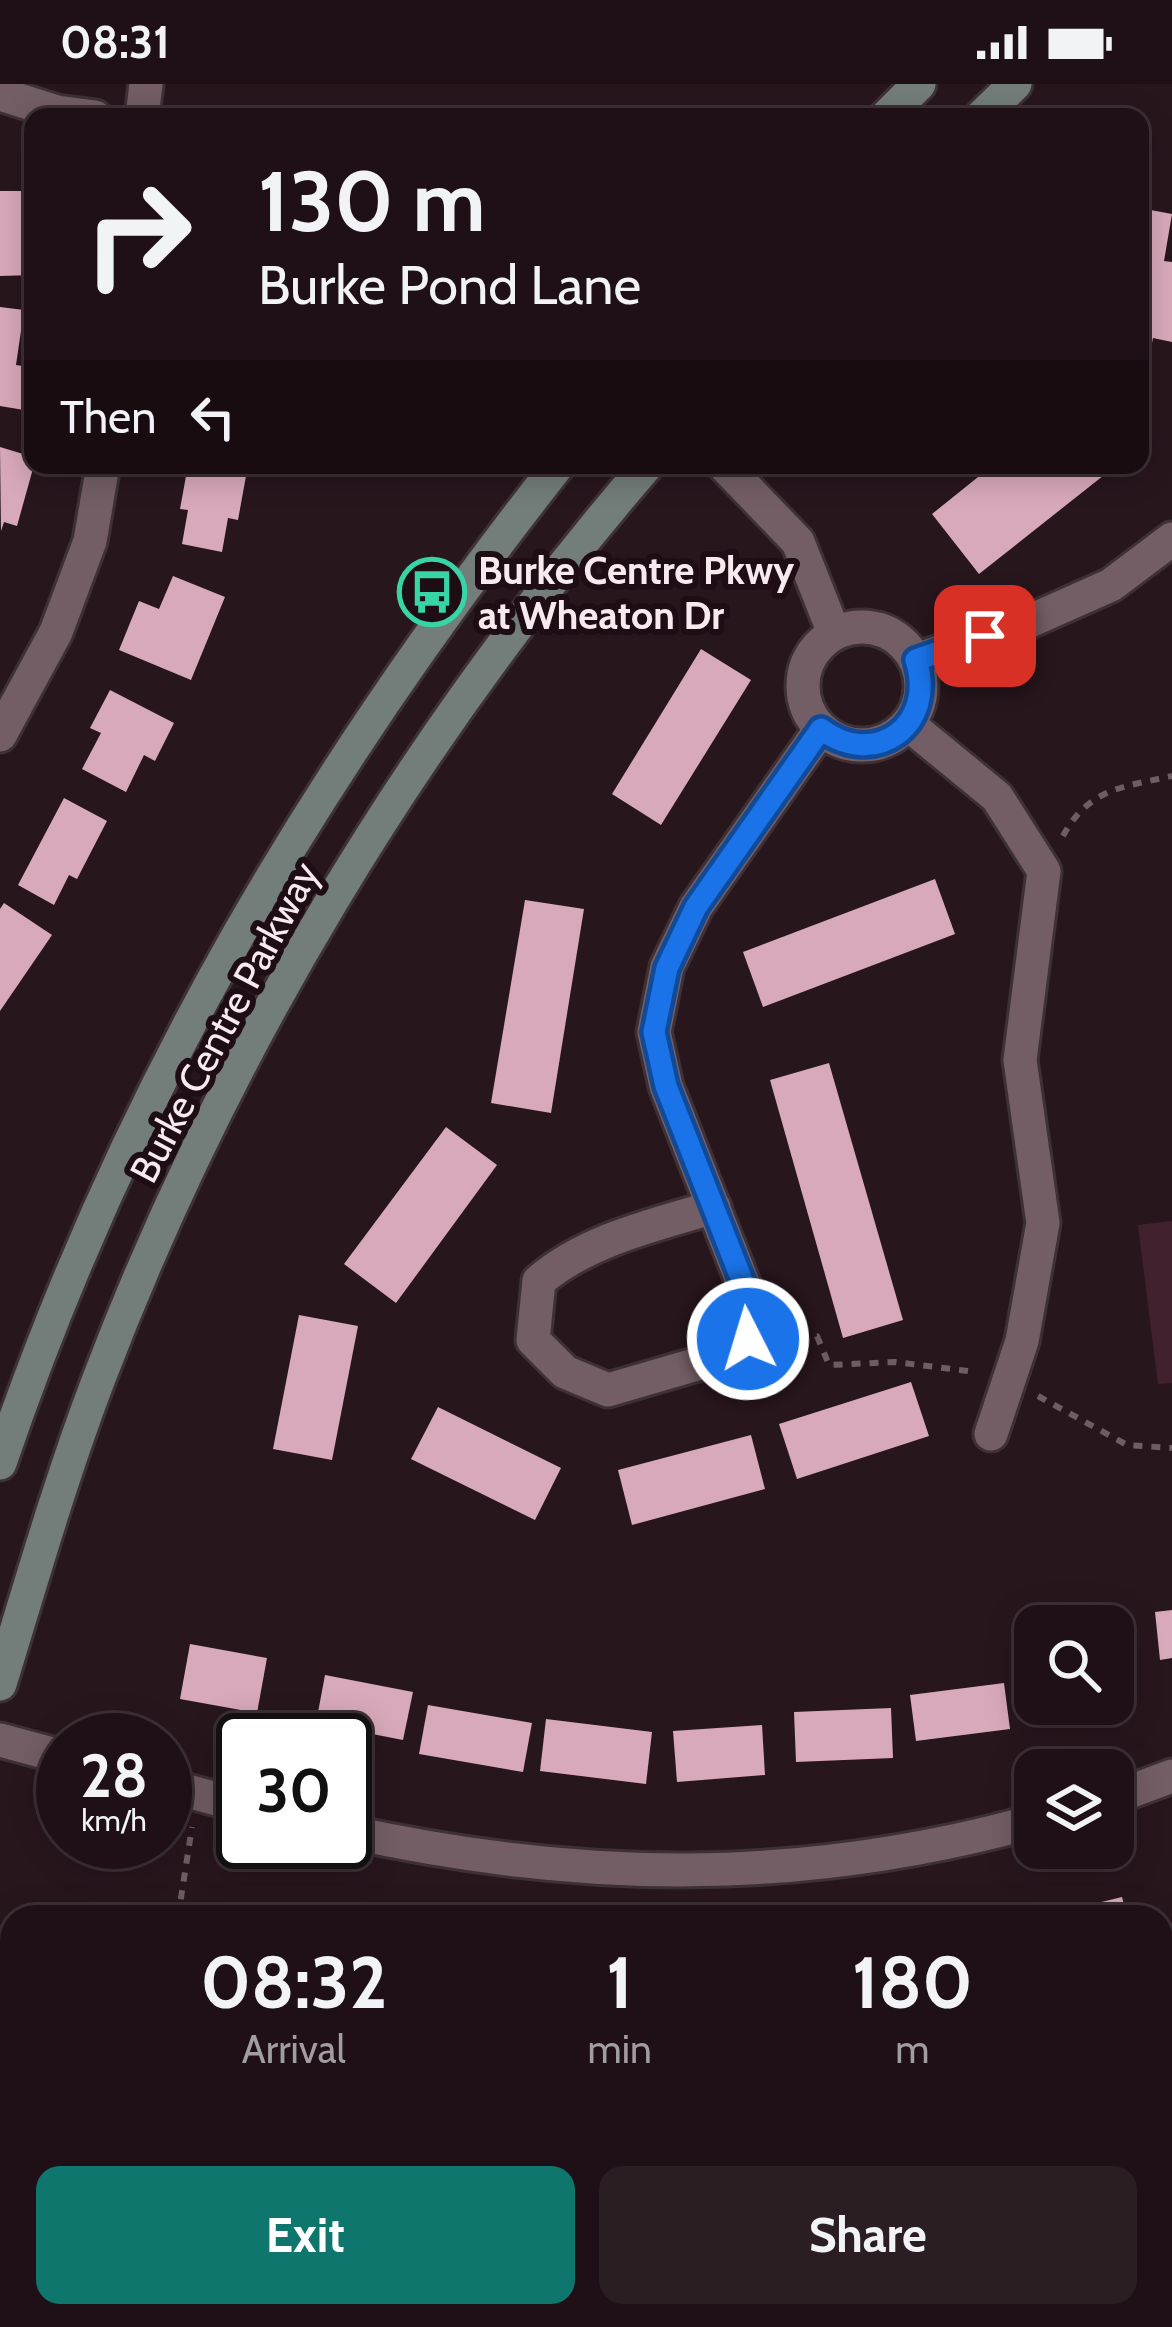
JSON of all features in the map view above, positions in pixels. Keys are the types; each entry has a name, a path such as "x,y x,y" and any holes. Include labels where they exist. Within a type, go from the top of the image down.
{"main road":[{"path":"895,108 919,84"},
{"path":"990,108 1015,84"},
{"name":"Burke Centre Parkway","path":"0,1463 81,1248 190,1018 352,746 459,591 551,474"},
{"name":"Burke Centre Parkway","path":"0,1684 52,1512 99,1379 176,1196 263,1025 359,858 464,699 578,545 639,474"}],"street":[{"path":"0,94 44,108"},
{"path":"0,735 56,632 90,541 101,474"},
{"path":"733,474 798,542 834,633"},
{"path":"916,660 1112,585 1172,538"},
{"path":"872,626 906,644 916,660 922,694 908,724 881,743 865,746 834,739 809,714 803,696 808,659 834,633 872,626"},
{"path":"908,724 997,797 1044,871 1020,1060 1043,1223 1022,1342 991,1434"},
{"path":"714,1207 565,1258 539,1281 532,1340 565,1372 608,1390 728,1355 748,1339 752,1306 714,1207 666,1086 654,1032 667,968 696,907 821,729"},
{"path":"0,1740 36,1750"},
{"path":"1134,1790 1172,1776"},
{"path":"192,1792 216,1799"},
{"path":"372,1837 560,1868 694,1872 837,1862 1014,1827"}],"path":[{"path":"1044,871 1076,812 1106,791 1172,776"},
{"path":"748,1339 817,1336 829,1365 895,1361 1010,1380 1127,1444 1172,1448"},
{"path":"180,1905 201,1795"}],"shaded area":[{"path":"1172,1221 1172,1383 1158,1384 1138,1225"}],"building":[{"path":"0,191 24,191 24,275 0,276"},
{"path":"1149,210 1172,214 1164,261 1172,262 1172,342 1153,338 1149,358"},
{"path":"0,307 24,310 16,365 24,366 24,410 0,406"},
{"path":"0,447 24,454 24,474 31,474 17,526 4,522 1,531"},
{"path":"186,474 246,474 238,520 228,518 222,552 182,544 188,510 180,509"},
{"path":"982,474 1105,474 979,574 932,514"},
{"path":"173,576 225,597 191,680 119,650 139,601 159,609"},
{"path":"701,649 751,680 661,825 612,794"},
{"path":"110,690 174,723 155,761 144,755 126,792 82,769 101,733 90,728"},
{"path":"64,798 107,821 77,879 69,875 54,905 18,885"},
{"path":"935,879 955,934 763,1007 743,952"},
{"path":"525,900 584,909 551,1113 491,1103"},
{"path":"4,903 52,935 0,1011 0,909"},
{"path":"829,1063 903,1320 843,1338 770,1080"},
{"path":"446,1127 497,1165 396,1303 344,1264"},
{"path":"299,1315 358,1326 332,1460 273,1449"},
{"path":"911,1382 929,1436 797,1479 779,1424"},
{"path":"438,1407 561,1468 535,1520 411,1459"},
{"path":"751,1435 765,1489 632,1525 618,1470"},
{"path":"1172,1610 1172,1658 1160,1660 1155,1612"},
{"path":"190,1644 267,1658 257,1713 180,1699"},
{"path":"325,1675 413,1692 403,1740 372,1734 372,1713 318,1713"},
{"path":"1004,1683 1010,1729 916,1741 910,1695"},
{"path":"428,1705 532,1723 523,1772 419,1754"},
{"path":"891,1708 893,1758 796,1762 794,1712"},
{"path":"546,1719 652,1732 646,1784 540,1771"},
{"path":"762,1725 765,1775 677,1782 673,1731"},
{"path":"1122,1897 1124,1905 1089,1905"}],"place":[{"name":"Burke Centre Pkwy at Wheaton Dr","path":"432,592"}],"route":[{"path":"748,1339 752,1306 666,1086 654,1032 667,968 696,907 821,729 834,739 865,746 896,735 917,710 922,694 916,660 985,636"}]}
